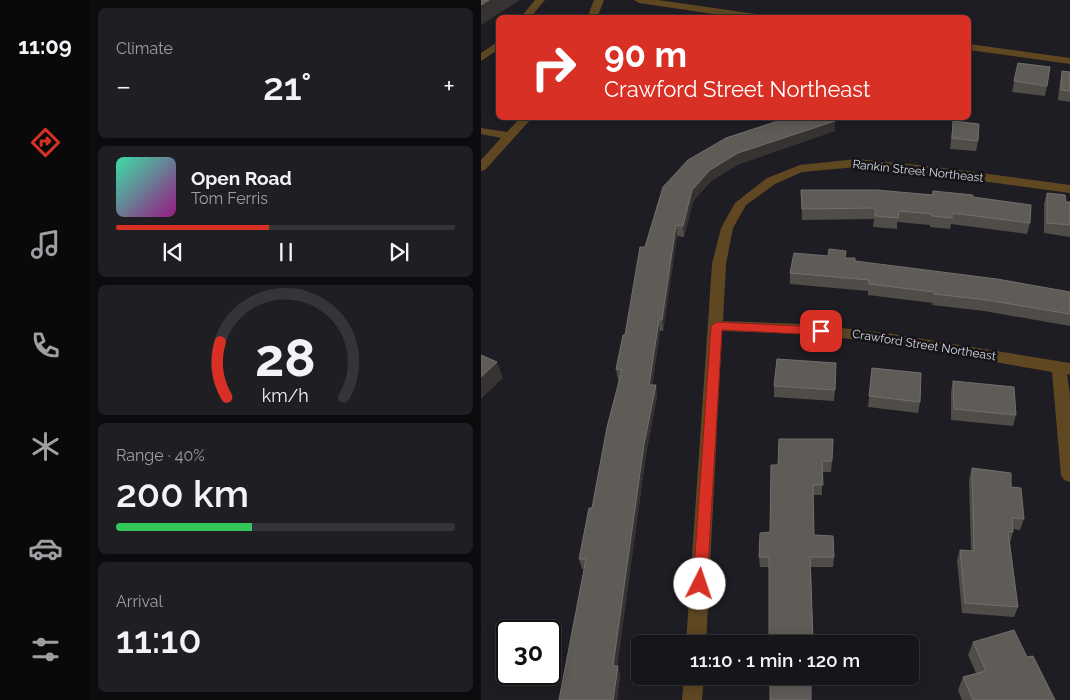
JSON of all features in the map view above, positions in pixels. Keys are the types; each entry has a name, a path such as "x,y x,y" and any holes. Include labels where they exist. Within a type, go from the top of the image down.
{"street":[{"path":"527,15 540,0"},
{"path":"593,15 599,0"},
{"path":"639,0 742,15"},
{"path":"481,58 496,46"},
{"path":"971,47 1070,61"},
{"path":"481,167 524,120"},
{"path":"481,131 509,136"},
{"name":"Rankin Street Northeast","path":"697,635 717,326 719,264 727,228 741,203 771,181 800,169 857,163 929,170 1070,189"},
{"name":"Crawford Street Northeast","path":"717,326 805,329 886,338 1064,368"},
{"path":"1064,368 1070,475"},
{"path":"692,700 693,685"}],"building":[{"path":"481,0 489,0 481,5"},
{"path":"1018,63 1050,67 1047,86 1014,81"},
{"path":"1062,71 1070,72 1070,91 1061,90"},
{"path":"781,120 835,120 738,153 710,170 692,190 683,226 676,225 662,320 659,320 649,385 656,385 644,444 613,666 618,666 613,700 559,700 586,559 579,559 589,508 592,508 607,427 622,370 616,369 623,335 625,335 640,247 645,247 663,187 688,160 726,138"},
{"path":"953,121 979,124 978,141 952,138"},
{"path":"801,190 877,190 933,195 933,191 973,195 973,197 1031,205 1030,223 952,213 952,218 899,211 898,218 875,216 875,208 802,209"},
{"path":"1047,193 1065,195 1066,202 1070,202 1070,225 1047,223"},
{"path":"829,249 846,251 845,258 855,258 855,261 997,279 1070,292 1070,314 987,300 934,294 934,292 869,284 869,280 790,273 794,253 828,256"},
{"path":"481,355 497,362 481,377"},
{"path":"777,359 836,363 835,390 774,386"},
{"path":"872,368 921,373 920,402 869,396"},
{"path":"953,381 1014,387 1016,415 954,409"},
{"path":"779,439 833,439 832,461 822,461 823,485 813,485 814,535 833,536 834,557 810,557 813,635 769,635 769,557 759,557 760,533 770,532 771,465 778,465"},
{"path":"972,468 1011,473 1011,487 1021,488 1024,519 1012,518 1013,532 1008,532 1018,607 965,603 960,550 974,551"},
{"path":"1014,630 1027,657 1033,656 1055,700 973,700 963,677 986,671 973,642"},
{"path":"770,685 811,685 811,700 770,700"}],"route":[{"path":"700,584 717,326 821,331"}]}
